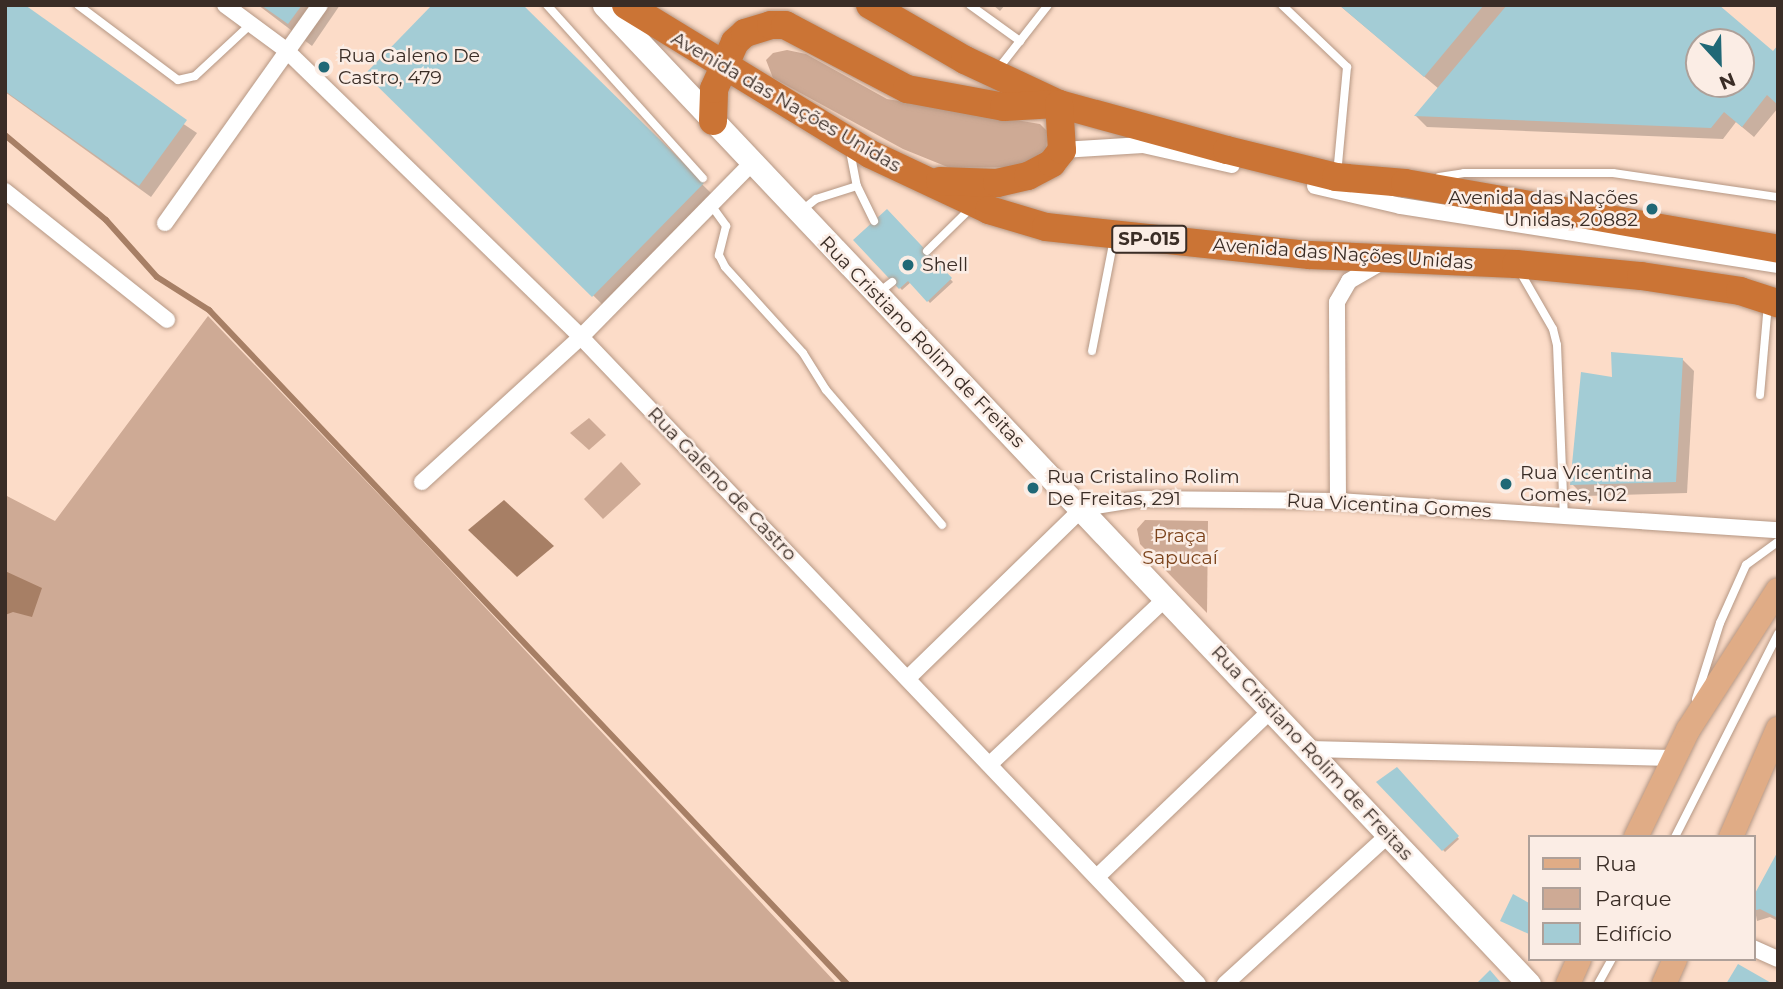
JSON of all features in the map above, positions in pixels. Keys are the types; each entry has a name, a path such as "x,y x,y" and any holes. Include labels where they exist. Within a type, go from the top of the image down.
{"highway":[{"name":"Avenida das Nações Unidas","path":"626,5 721,67 848,141 975,204 1046,227 1114,236 1388,258 1516,264 1641,276 1773,302"},
{"path":"870,5 993,74 1059,104 1336,177 1405,183 1778,249"},
{"path":"713,121 711,103 721,67 745,33 785,25 907,89 1004,107 1059,104"},
{"path":"920,179 997,184 1028,176 1052,163 1062,150 1059,104"}],"main road":[{"path":"1637,835 1688,730 1778,590"},
{"path":"1732,835 1778,729"},
{"path":"1568,984 1578,961"},
{"path":"1664,984 1674,961"}],"street":[{"name":"Rua Galeno de Castro","path":"225,5 286,50 581,337 1098,876 1198,984"},
{"path":"165,223 320,5"},
{"name":"Rua Cristiano Rolim de Freitas","path":"604,5 798,213 884,288 1166,598 1529,984"},
{"path":"1062,150 1143,145 1401,206 1778,265"},
{"path":"422,482 581,337 751,164"},
{"path":"5,191 167,320"},
{"path":"1338,501 1337,302 1349,281 1388,258"},
{"name":"Rua Vicentina Gomes","path":"1083,508 1140,499 1338,501 1778,530"},
{"path":"908,678 1083,508"},
{"path":"990,764 1166,598"},
{"path":"1098,876 1272,709"},
{"path":"1308,749 1674,758"},
{"path":"1225,984 1389,834"},
{"path":"1755,949 1778,959"}],"lane":[{"path":"78,5 178,79 195,76 251,24"},
{"path":"547,5 703,178"},
{"path":"970,5 1020,41"},
{"path":"993,74 1048,5"},
{"path":"1282,5 1346,67 1336,177"},
{"path":"848,141 857,186 874,221"},
{"path":"1405,183 1464,173 1614,173 1778,197"},
{"path":"798,213 816,199 857,186"},
{"path":"927,251 975,204"},
{"path":"712,205 726,226 719,255 725,267 803,353 826,390 942,525"},
{"path":"1092,351 1114,236"},
{"path":"1516,264 1557,345 1564,516"},
{"path":"1760,395 1773,302"},
{"path":"1688,730 1720,623 1746,565 1778,542"},
{"path":"1676,835 1778,634"},
{"path":"1598,984 1611,961"}],"green space":[{"path":"787,50 806,54 887,99 1040,124 1048,132 1046,150 1018,167 950,168 903,149 773,78 766,60 773,53"},
{"path":"208,316 410,527 837,984 5,984 5,495 55,521"},
{"path":"589,418 606,435 589,450 570,433"},
{"path":"621,462 641,484 603,519 584,499"},
{"name":"Praça Sapucaí","path":"1145,520 1208,521 1207,613 1140,544 1137,529"}],"shaded area":[{"path":"504,500 554,546 517,577 468,530"},
{"path":"5,571 42,588 32,617 13,612 5,615"}],"building":[{"path":"5,5 25,5 187,120 139,186 5,91"},
{"path":"261,5 302,5 288,24"},
{"path":"432,5 523,5 704,183 592,297 365,74"},
{"path":"1339,5 1484,5 1424,77"},
{"path":"1507,5 1719,5 1746,28 1685,28 1685,98 1755,98 1755,36 1773,51 1778,45 1778,105 1767,95 1742,127 1724,112 1711,128 1414,116"},
{"name":"Shell","path":"887,209 952,278 927,302 908,281 899,289 853,240"},
{"path":"1611,352 1683,358 1676,482 1570,485 1581,372 1612,377"},
{"path":"1397,767 1459,836 1442,851 1376,782"},
{"path":"1778,851 1778,918 1760,909 1755,910 1755,893"},
{"path":"1513,894 1528,902 1528,934 1500,921"},
{"path":"1738,964 1773,984 1726,984"},
{"path":"1490,970 1502,984 1476,984"}],"waterway":[{"path":"5,135 106,220 157,277 209,310 847,984"}],"place":[{"name":"Rua Galeno De Castro, 479","path":"324,67"},
{"name":"Avenida das Nações Unidas, 20882","path":"1652,209"},
{"name":"Shell","path":"908,265"},
{"name":"Rua Vicentina Gomes, 102","path":"1506,484"},
{"name":"Rua Cristalino Rolim De Freitas, 291","path":"1033,488"}]}
